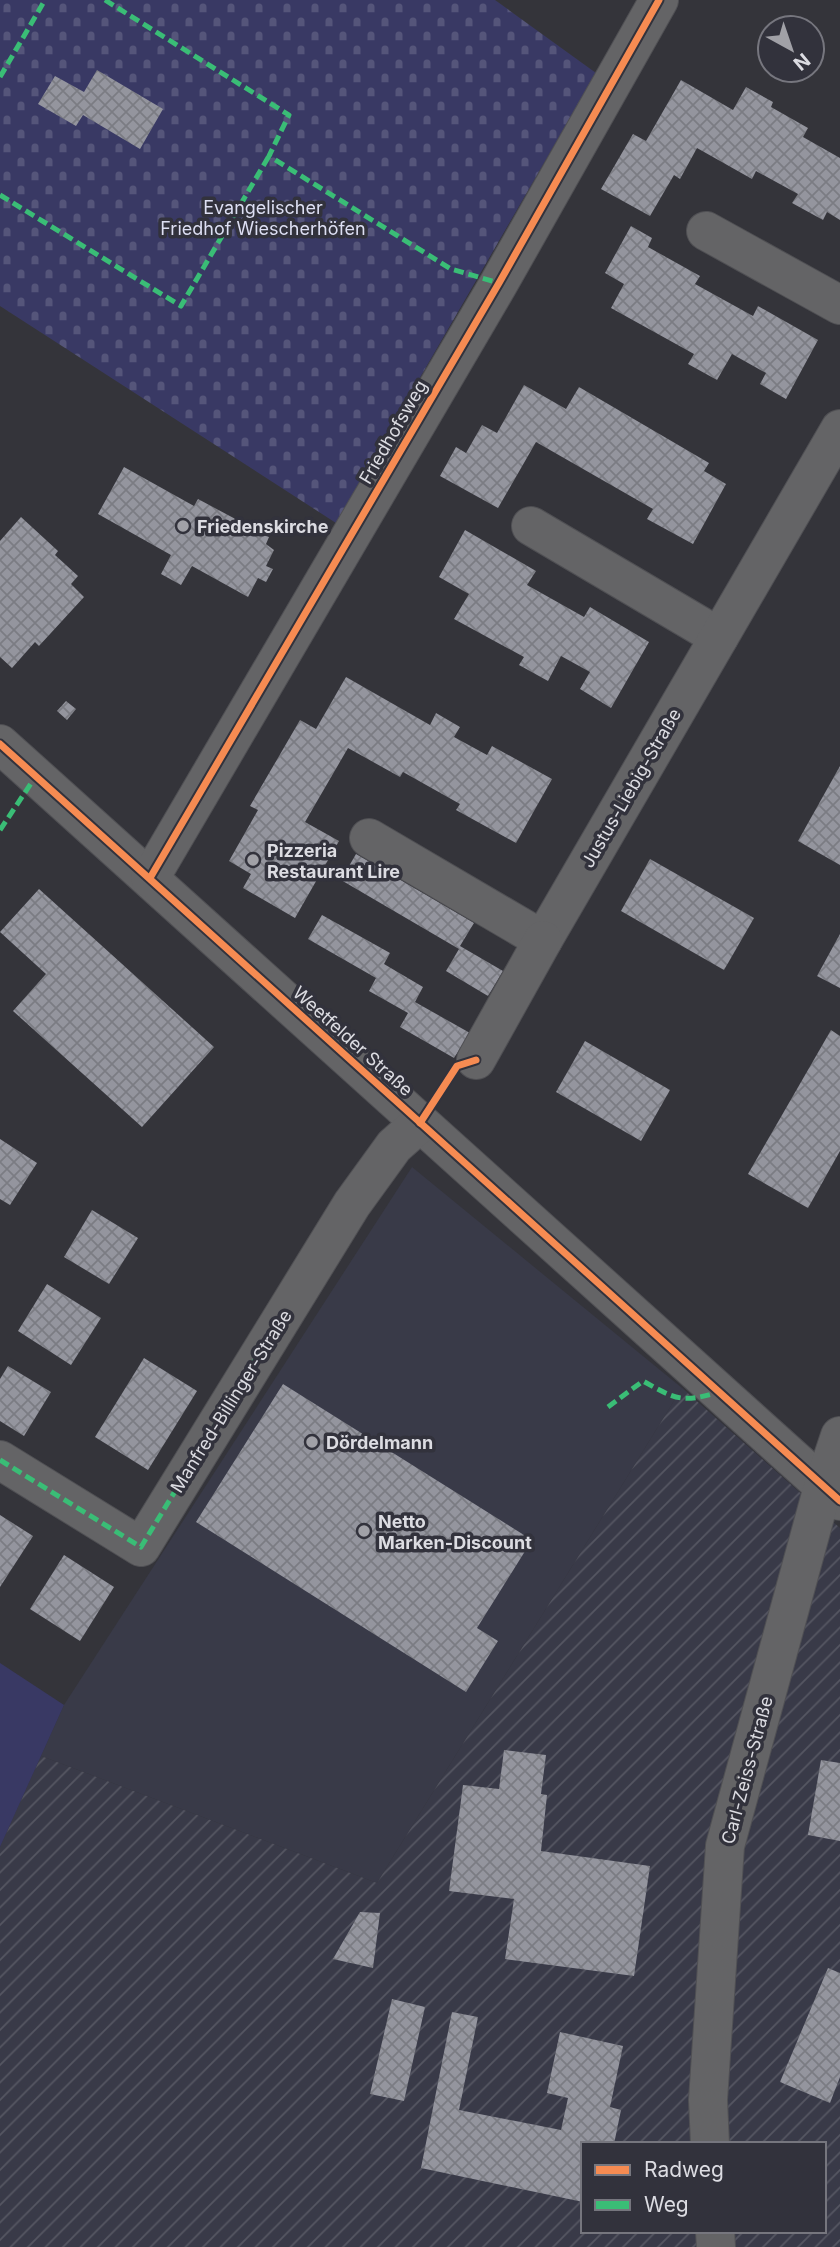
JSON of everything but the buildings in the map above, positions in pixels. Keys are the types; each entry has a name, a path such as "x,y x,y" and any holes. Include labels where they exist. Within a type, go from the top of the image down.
{"street":[{"name":"Friedhofsweg","path":"150,878 499,283 659,0"},
{"path":"706,231 840,305"},
{"name":"Justus-Liebig-Straße","path":"476,1060 840,429"},
{"path":"531,526 719,637"},
{"name":"Weetfelder Straße","path":"0,744 832,1494"},
{"path":"369,838 543,940"},
{"name":"Manfred-Billinger-Straße","path":"0,1460 141,1547 352,1204 394,1146 420,1124"},
{"name":"Carl-Zeiss-Straße","path":"710,2142 708,2100 725,1846 832,1494 840,1436"}],"shaded area":[{"path":"412,1167 682,1388 377,1883 41,1756 64,1705"},
{"path":"682,1388 840,1528 840,2247 0,2247 0,1847 41,1756 377,1883"}],"green space":[{"name":"Evangelischer Friedhof Wiescherhöfen","path":"0,0 495,0 596,73 336,523 0,306"},
{"path":"0,1663 64,1705 0,1847"}],"marked path":[{"path":"0,77 45,0"},
{"path":"105,0 289,115 269,156 451,269 499,283"},
{"path":"0,195 181,306 269,156"},
{"path":"0,830 36,776"},
{"path":"0,1460 141,1547 279,1321"},
{"path":"608,1407 643,1381 680,1398 696,1398 719,1392"}],"cycle path":[{"path":"150,878 499,283 659,0"},
{"path":"0,744 840,1501"},
{"path":"420,1123 457,1066 476,1060"}],"place":[{"name":"Friedenskirche","path":"183,526"},
{"name":"Pizzeria Restaurant Lire","path":"253,860"},
{"name":"Dördelmann","path":"312,1442"},
{"name":"Netto Marken-Discount","path":"364,1531"}]}
